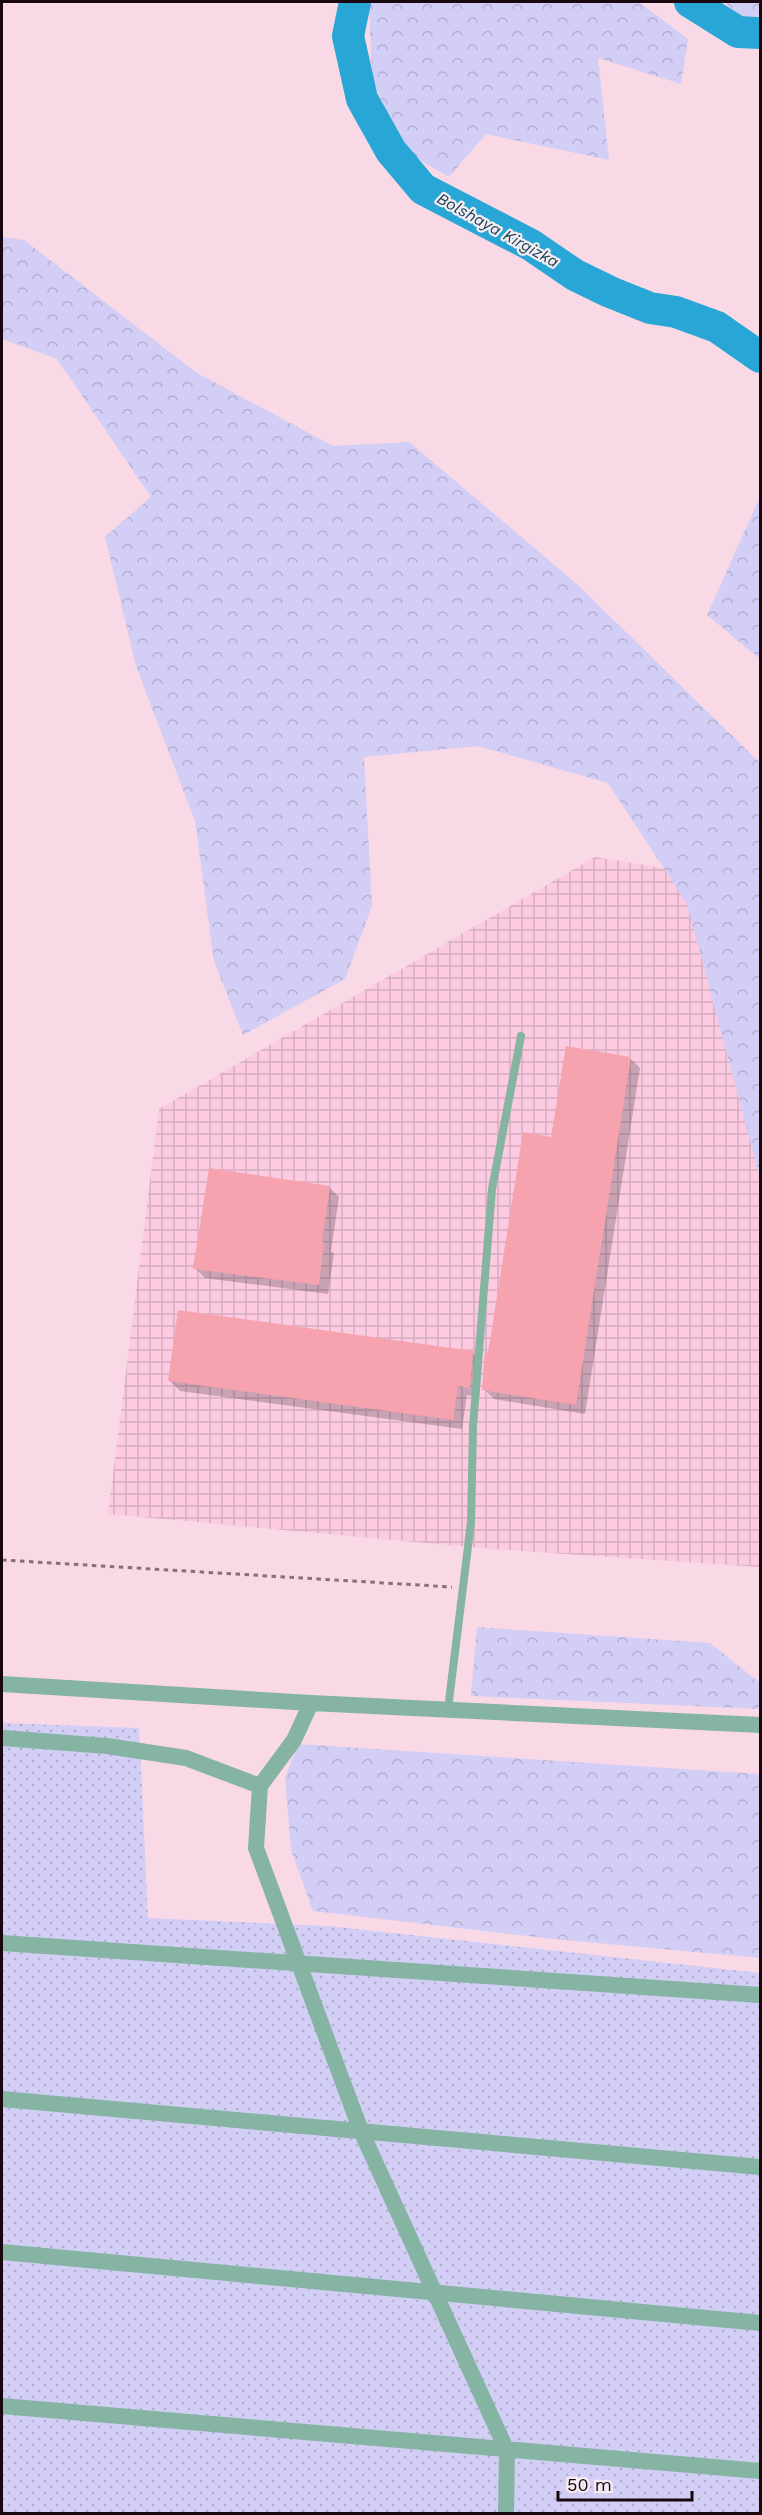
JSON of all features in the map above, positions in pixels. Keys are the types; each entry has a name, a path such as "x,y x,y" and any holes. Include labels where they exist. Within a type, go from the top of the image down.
{"street":[{"path":"2,1684 760,1725"},
{"path":"311,1702 294,1740 260,1786 256,1848 360,2131 507,2451 506,2514"},
{"path":"2,1738 107,1746 186,1758 260,1786"},
{"path":"2,1942 760,1995"},
{"path":"2,2099 760,2167"},
{"path":"2,2252 760,2323"},
{"path":"2,2406 760,2471"}],"lane":[{"path":"448,1709 471,1522 473,1426 492,1190 521,1036"}],"path":[{"path":"2,1560 463,1587"}],"shaded area":[{"path":"595,857 753,882 760,1139 760,1567 491,1549 108,1514 159,1109"}],"green space":[{"path":"369,2 639,2 688,39 681,84 598,58 609,160 486,134 449,177 406,152 372,80"},
{"path":"724,2 760,2 760,16 741,16"},
{"path":"2,237 24,240 197,373 333,446 409,442 577,584 760,763 760,1178 687,904 608,783 478,746 364,757 372,906 345,979 243,1035 214,961 195,821 136,666 105,537 151,497 57,359 2,339"},
{"path":"760,497 760,659 707,615"},
{"path":"477,1627 710,1643 760,1683 760,1709 471,1696"},
{"path":"2,1723 139,1728 148,1918 328,1926 760,1973 760,2513 2,2514"},
{"path":"298,1744 760,1774 760,1958 553,1939 313,1911 291,1850 285,1778"}],"building":[{"path":"566,1046 631,1057 576,1405 482,1390 485,1352 488,1353 523,1132 551,1137"},
{"path":"209,1168 330,1186 319,1285 193,1269"},
{"path":"178,1310 473,1351 470,1388 458,1386 453,1420 168,1381"}],"waterway":[{"name":"Bolshaya Kirgizka","path":"355,2 348,36 362,99 391,151 423,189 531,245 575,275 650,308 676,312 717,327 760,357"},
{"name":"Bolshaya Kirgizka","path":"690,2 738,32 760,33"}]}
